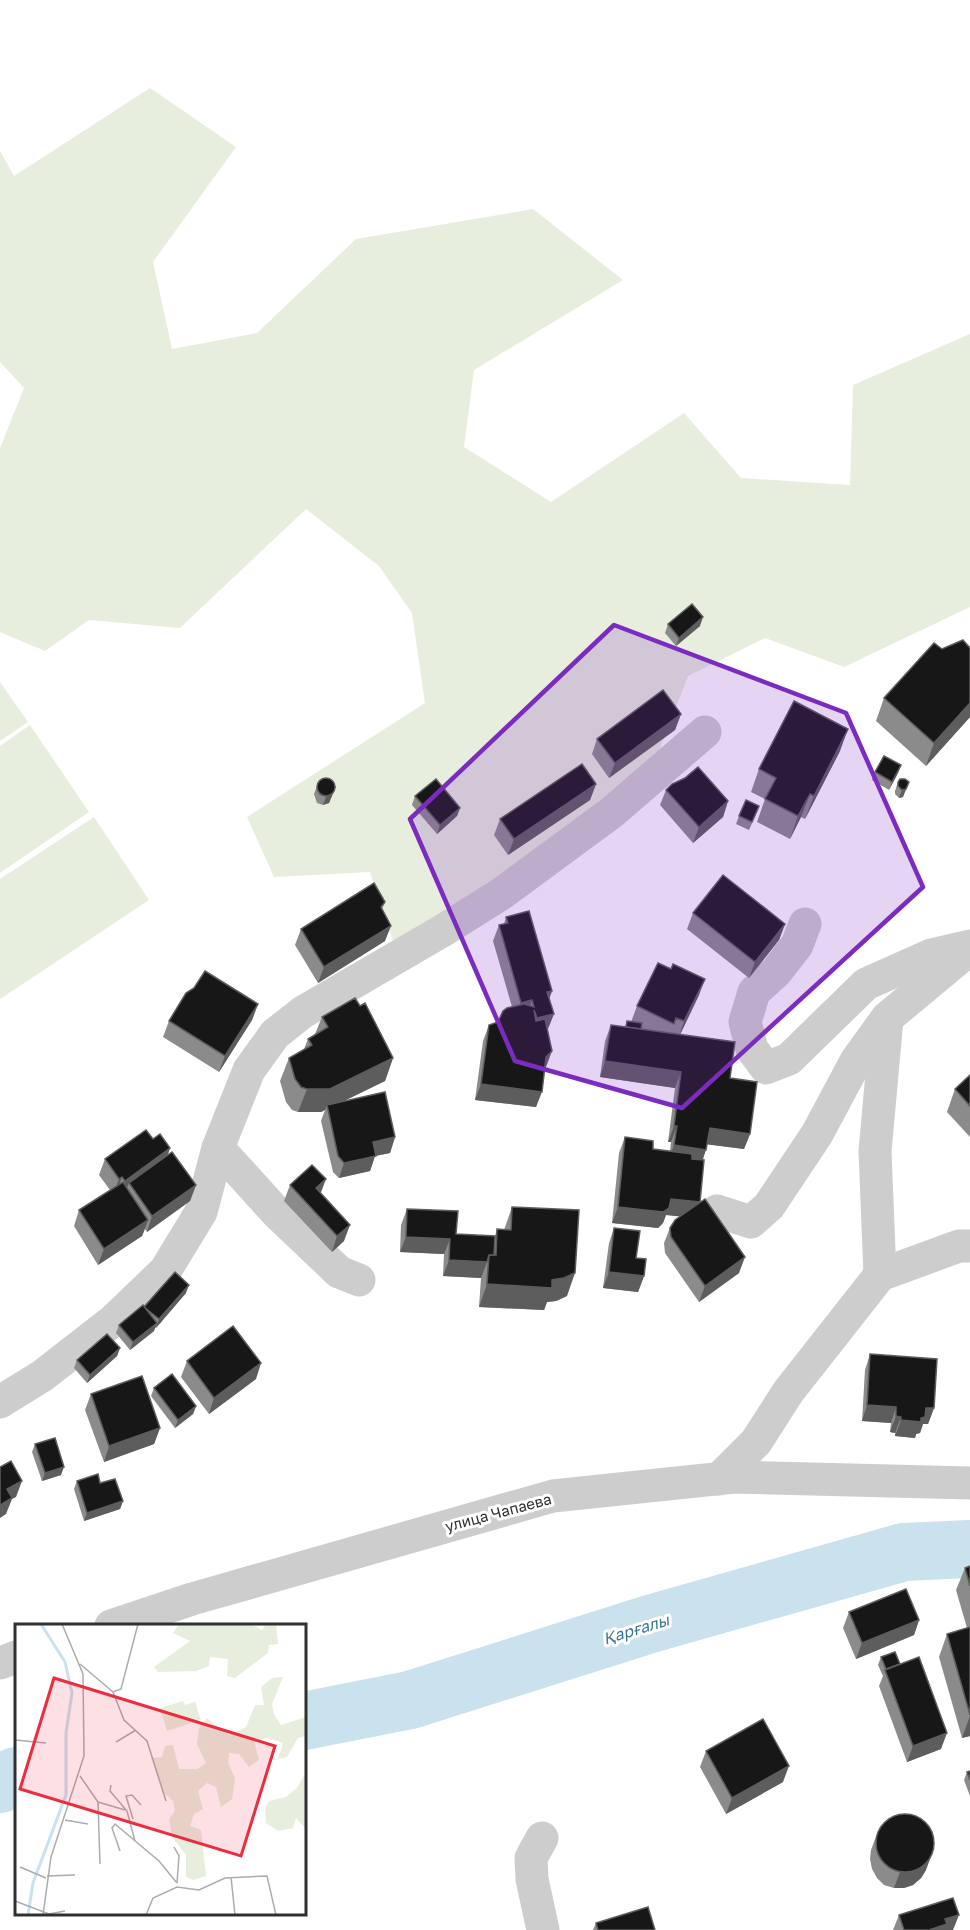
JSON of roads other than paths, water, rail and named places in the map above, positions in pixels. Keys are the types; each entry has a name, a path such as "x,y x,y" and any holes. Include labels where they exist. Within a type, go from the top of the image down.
{"street":[{"path":"0,1402 42,1376 114,1320 165,1271 201,1212 218,1149 249,1070 275,1034 303,1012 501,894 611,813 705,732"},
{"path":"805,924 797,945 776,972 754,992 745,1022 752,1049 766,1068 789,1059 866,984 931,955 970,947"},
{"path":"717,1212 751,1221 769,1206 817,1134 855,1061 887,1018 970,947"},
{"path":"880,1275 875,1151 887,1018"},
{"path":"218,1149 277,1213 339,1272 359,1280"},
{"path":"719,1479 756,1442 788,1392 880,1275 959,1246 970,1246"},
{"name":"улица Чапаева","path":"117,1624 192,1599 553,1496 746,1477 970,1483"},
{"path":"0,1663 15,1657"},
{"path":"542,1838 531,1858 532,1879 543,1930"}],"waterway":[{"name":"Қарғалы","path":"306,1721 410,1700 650,1624 904,1552 970,1549"},
{"name":"Қарғалы","path":"0,1784 15,1776"}]}
